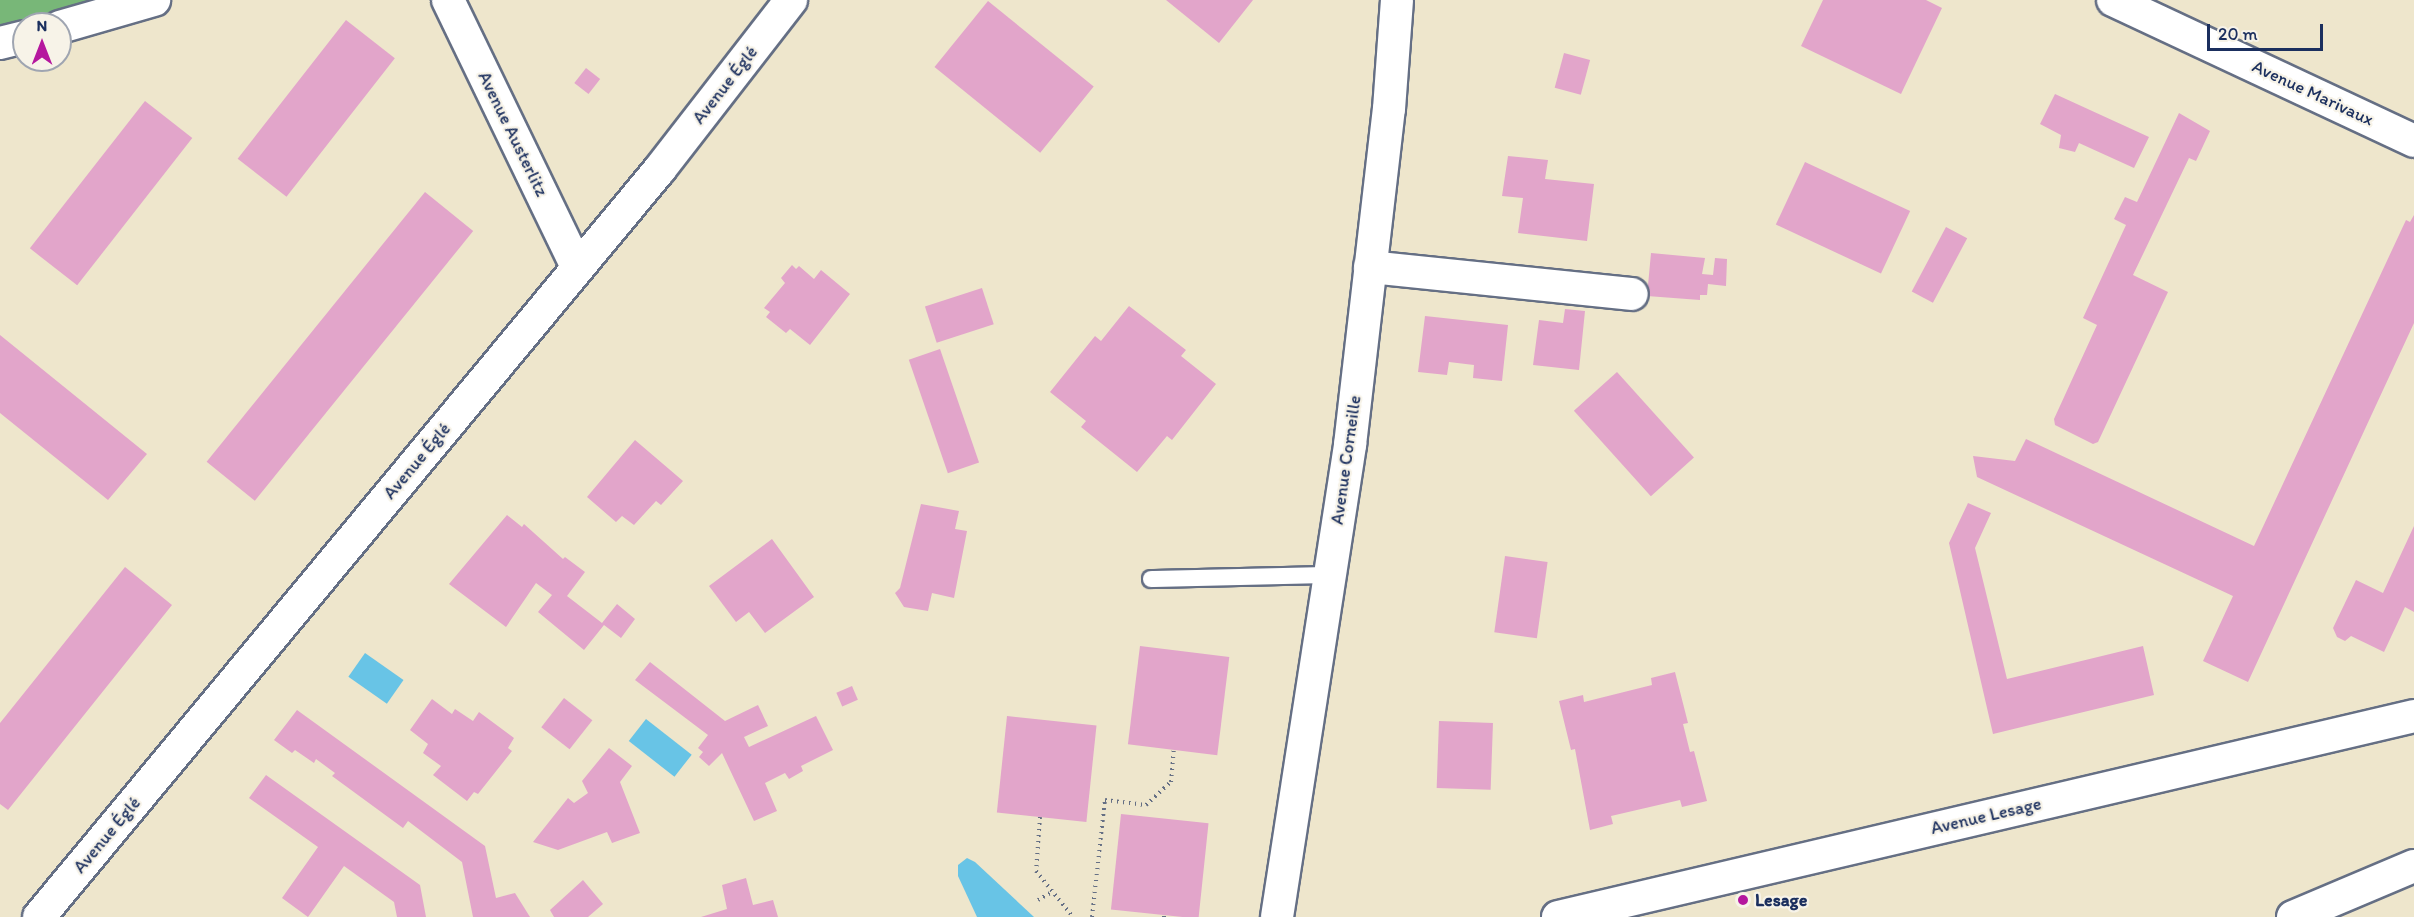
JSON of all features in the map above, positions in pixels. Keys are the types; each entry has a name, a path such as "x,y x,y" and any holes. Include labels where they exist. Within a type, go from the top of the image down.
{"street":[{"path":"72,24 154,0"},
{"name":"Avenue Austerlitz","path":"448,0 577,267"},
{"name":"Avenue Églé","path":"39,917 660,169 791,0"},
{"name":"Avenue Corneille","path":"1277,917 1329,575 1370,267 1389,109 1397,0"},
{"name":"Avenue Marivaux","path":"2113,0 2414,141"},
{"path":"1370,267 1632,294"},
{"name":"Avenue Lesage","path":"1558,917 2414,716"},
{"path":"2293,917 2414,866"}],"lane":[{"path":"1151,579 1329,575"}],"path":[{"path":"1092,917 1106,800 1146,805 1171,782 1174,749"},
{"path":"1041,817 1036,871 1073,917"},
{"path":"1038,900 1052,892"}],"green space":[{"path":"0,0 94,0 56,12 12,12 12,26 0,30"}],"water":[{"path":"365,653 404,680 387,704 348,677"},
{"path":"646,719 692,755 674,777 629,741"},
{"path":"967,858 975,862 1034,917 977,917 958,876 958,865"}],"building":[{"path":"1166,0 1253,0 1219,43"},
{"path":"1823,0 1926,0 1942,8 1901,94 1801,46"},
{"path":"988,1 1094,87 1040,153 935,67"},
{"path":"346,20 395,58 287,197 238,159"},
{"path":"1564,53 1590,60 1581,95 1555,88"},
{"path":"586,68 600,79 588,94 574,83"},
{"path":"2055,94 2149,137 2134,168 2079,143 2075,152 2059,148 2061,135 2040,124"},
{"path":"145,101 192,138 77,285 30,248"},
{"path":"2179,113 2210,131 2196,161 2189,158 2133,275 2168,292 2098,442 2093,444 2055,425 2054,419 2097,325 2083,318 2126,225 2114,219 2125,197 2137,202"},
{"path":"1508,156 1548,160 1545,179 1594,184 1587,241 1518,233 1523,198 1502,196"},
{"path":"1805,162 1910,211 1881,274 1776,225"},
{"path":"425,192 473,231 255,501 207,462"},
{"path":"2414,215 2414,323 2248,682 2203,661 2233,596 1977,477 1973,456 2015,461 2026,439 2254,546 2406,220 2410,222"},
{"path":"1946,227 1967,238 1933,303 1912,291"},
{"path":"1651,253 1705,258 1702,274 1713,275 1715,258 1727,259 1726,286 1708,284 1707,295 1700,295 1700,300 1647,296"},
{"path":"792,265 796,269 799,266 814,279 821,270 850,294 810,345 790,329 786,333 766,317 770,312 764,308 785,283 781,278"},
{"path":"982,288 994,324 937,343 925,307"},
{"path":"1129,306 1186,350 1181,356 1216,384 1172,440 1167,436 1137,472 1081,427 1086,421 1050,392 1095,336 1101,341"},
{"path":"1565,309 1585,311 1579,370 1533,365 1539,320 1563,323"},
{"path":"1425,316 1508,325 1502,381 1473,378 1474,365 1449,362 1447,375 1418,372"},
{"path":"0,335 147,454 108,500 0,413"},
{"path":"940,349 979,462 948,473 909,360"},
{"path":"1617,372 1694,457 1651,496 1574,411"},
{"path":"635,440 683,481 661,505 656,501 634,525 622,516 616,522 587,497"},
{"path":"1968,503 1991,513 1975,548 2007,679 2143,646 2154,695 1993,734 1949,543"},
{"path":"921,504 959,511 955,529 967,531 954,598 932,593 928,611 904,607 895,593 900,588"},
{"path":"507,515 522,527 524,524 563,559 565,557 585,572 567,596 602,623 617,604 635,619 621,638 604,625 584,650 538,612 552,595 536,583 506,627 449,584"},
{"path":"2414,526 2414,612 2405,607 2384,652 2351,636 2345,641 2337,637 2333,628 2356,580 2383,593"},
{"path":"772,539 814,597 765,633 749,612 736,622 709,586"},
{"path":"1505,556 1548,562 1537,638 1494,632"},
{"path":"125,567 172,605 8,810 0,804 0,723"},
{"path":"1140,646 1229,657 1217,755 1128,744"},
{"path":"650,662 725,721 758,705 768,726 744,737 749,747 816,716 833,750 801,766 803,771 789,779 785,773 765,783 777,811 754,821 722,753 709,766 699,757 703,752 698,748 708,735 635,680"},
{"path":"1675,672 1688,723 1683,724 1690,752 1694,751 1707,801 1682,807 1680,800 1611,816 1613,824 1590,830 1575,749 1571,750 1559,701 1583,695 1584,702 1652,685 1651,678"},
{"path":"852,686 858,700 842,706 836,693"},
{"path":"564,698 592,720 570,749 541,727"},
{"path":"432,699 452,714 455,709 473,721 479,712 514,738 508,748 512,751 478,794 474,792 467,801 433,775 441,766 423,753 428,744 410,730"},
{"path":"297,710 485,846 496,898 515,893 530,917 473,917 462,862 408,821 403,828 332,776 335,773 316,759 314,763 295,750 292,753 274,740"},
{"path":"1007,716 1097,725 1086,822 997,812"},
{"path":"1439,721 1493,723 1491,790 1437,788"},
{"path":"609,748 632,766 620,782 640,833 612,843 607,832 558,850 533,842 568,798 574,803 588,793 582,781"},
{"path":"266,775 420,885 426,917 397,917 394,902 344,866 308,917 282,898 318,847 249,798"},
{"path":"1121,814 1209,823 1199,917 1111,909"},
{"path":"746,878 753,905 773,900 778,917 701,917 727,909 722,885"},
{"path":"583,880 603,904 588,917 554,917 550,910"}],"place":[{"name":"Lesage","path":"1743,900"}]}
